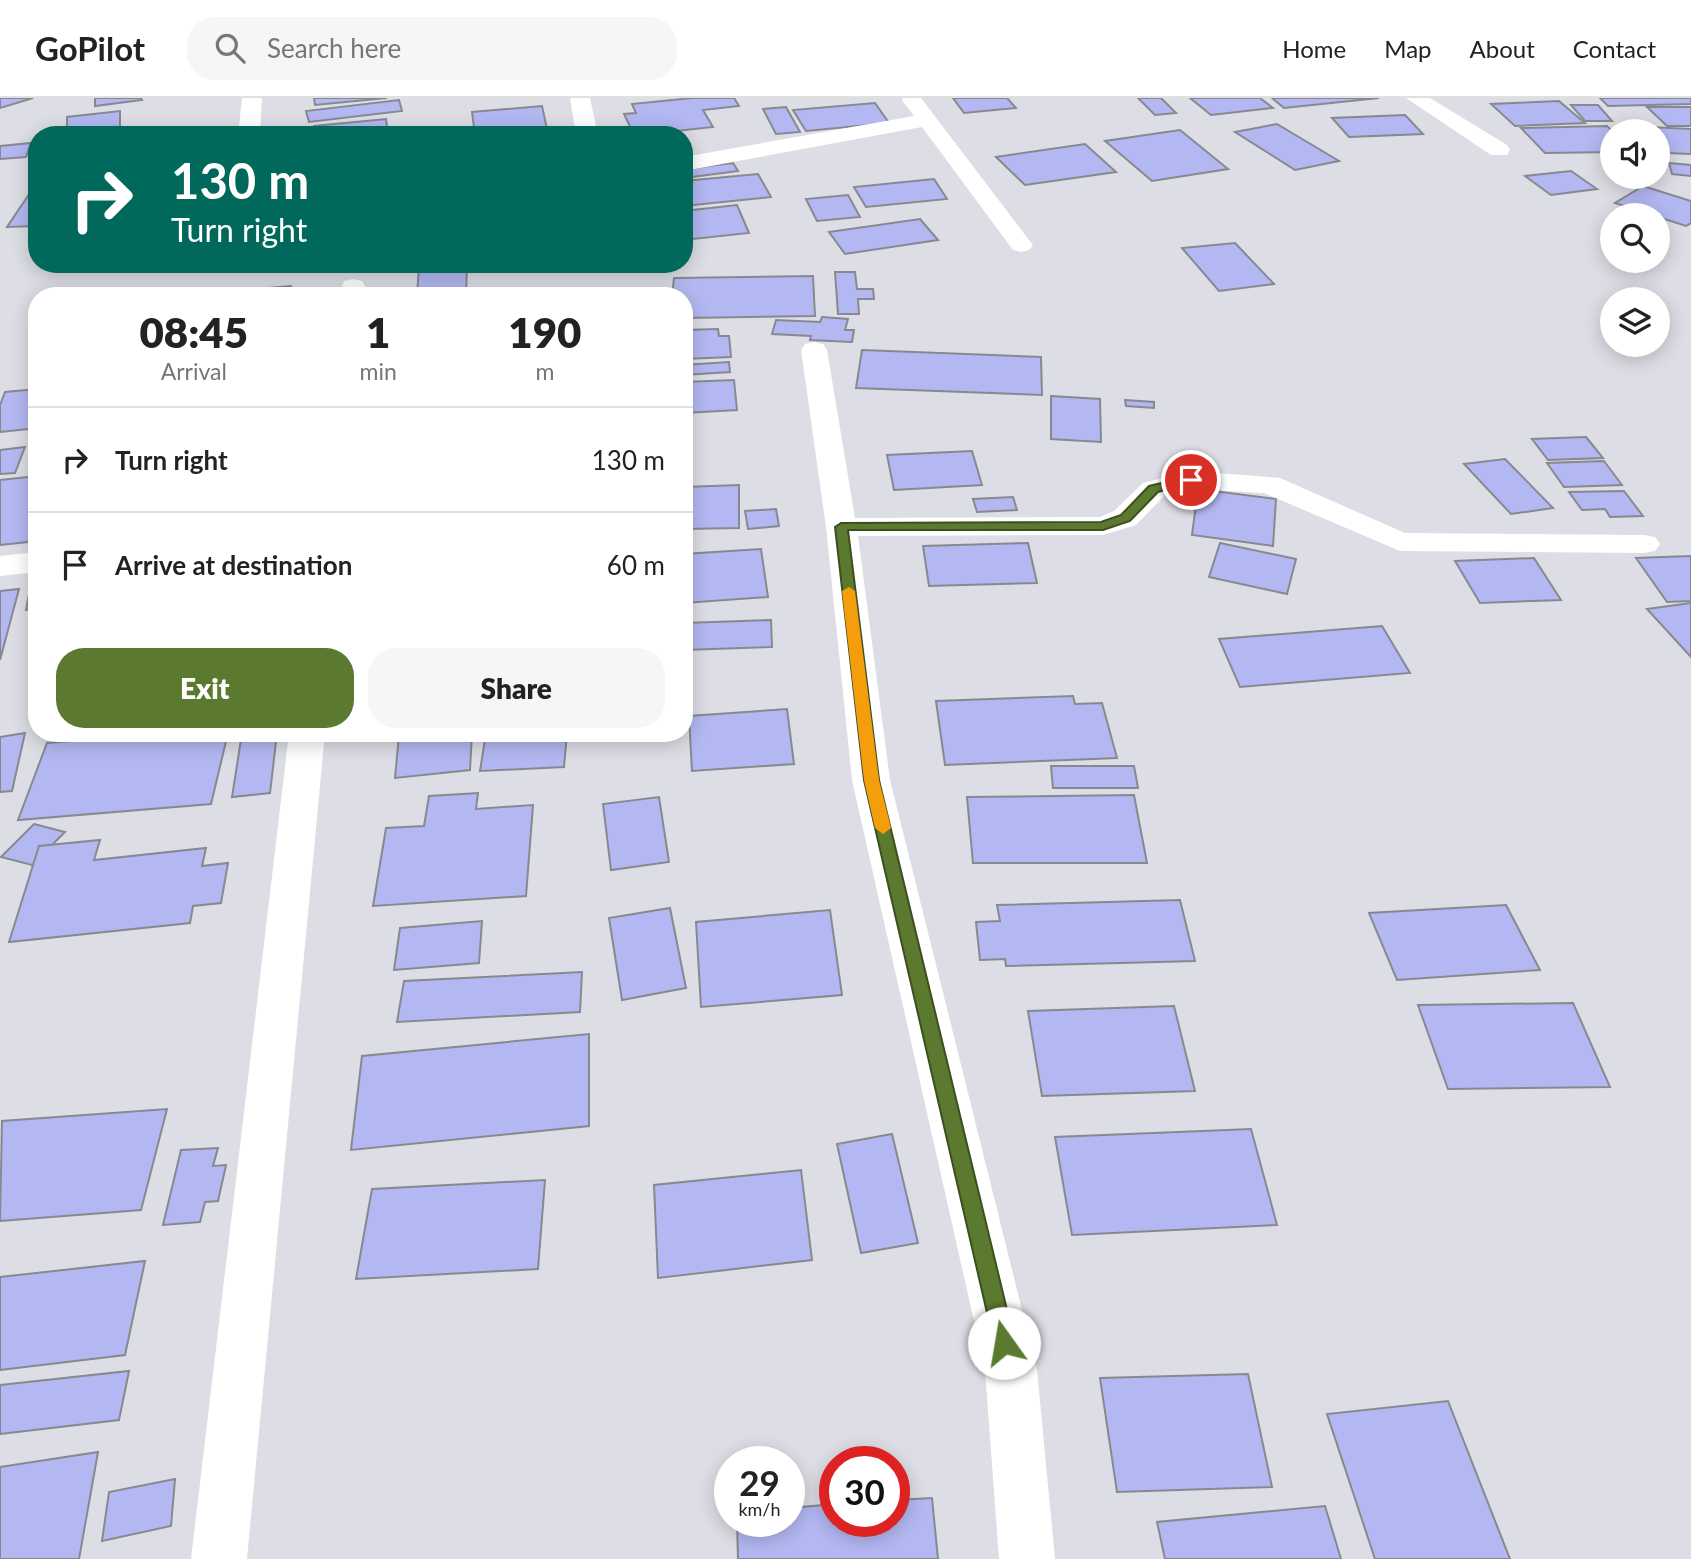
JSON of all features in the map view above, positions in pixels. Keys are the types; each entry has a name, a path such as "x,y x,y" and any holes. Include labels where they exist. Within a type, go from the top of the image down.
{"street":[{"path":"250,126 252,98"},
{"path":"580,98 585,126"},
{"path":"911,98 1021,245"},
{"path":"1416,98 1499,150"},
{"path":"693,163 928,120"},
{"path":"814,350 841,527 872,780 1011,1370 1027,1559"},
{"path":"841,527 1103,526 1125,518 1154,489 1191,480 1269,484 1400,542 1644,544"},
{"path":"0,566 28,563"},
{"path":"219,1559 306,742"}],"building":[{"path":"0,98 33,98 0,108"},
{"path":"95,98 141,98 142,100 95,106"},
{"path":"314,98 387,98 315,105"},
{"path":"692,98 734,98 739,106 703,110 713,127 693,129 693,126 630,126 624,114 636,113 632,104"},
{"path":"953,98 1007,98 1016,108 964,113"},
{"path":"1138,98 1161,98 1176,113 1155,115"},
{"path":"1190,98 1260,98 1273,108 1211,115"},
{"path":"1272,98 1379,98 1284,108"},
{"path":"1600,98 1691,98 1691,104 1608,106"},
{"path":"399,100 402,111 309,122 306,111"},
{"path":"1559,101 1585,123 1515,126 1491,104"},
{"path":"875,103 889,123 806,131 793,110"},
{"path":"1571,105 1598,105 1610,119 1600,121 1585,121"},
{"path":"542,106 546,126 474,126 472,112"},
{"path":"786,107 800,132 776,134 763,109"},
{"path":"1647,107 1691,107 1691,126 1670,126 1670,119 1660,119"},
{"path":"120,111 120,126 67,126 67,117"},
{"path":"1405,115 1423,134 1349,137 1332,118"},
{"path":"386,119 387,126 314,126"},
{"path":"1277,124 1339,161 1295,170 1235,132"},
{"path":"1600,126 1600,152 1545,153 1521,128"},
{"path":"1670,128 1691,129 1691,154 1670,153"},
{"path":"1180,130 1228,169 1152,181 1105,141"},
{"path":"28,143 28,151 26,157 0,159 0,146"},
{"path":"1085,144 1116,172 1025,185 996,157"},
{"path":"733,163 738,171 693,177 693,168"},
{"path":"1670,163 1691,165 1691,176 1672,174"},
{"path":"1571,171 1597,189 1551,195 1525,176"},
{"path":"758,174 771,197 693,205 693,180"},
{"path":"934,179 947,199 866,207 854,187"},
{"path":"1638,189 1653,189 1691,201 1691,223 1686,226 1670,221 1670,203 1615,203"},
{"path":"848,195 860,217 817,221 806,199"},
{"path":"28,196 28,226 7,227"},
{"path":"737,205 749,233 693,239 693,210"},
{"path":"920,219 938,240 845,254 829,232"},
{"path":"1235,243 1274,284 1219,291 1182,248"},
{"path":"835,272 855,272 857,289 873,289 874,299 858,299 859,314 838,314"},
{"path":"419,273 467,273 466,287 418,287"},
{"path":"813,276 815,316 693,318 693,287 673,287 674,278"},
{"path":"822,317 848,319 845,330 854,330 852,342 810,340 811,336 772,334 776,320 820,322"},
{"path":"718,329 719,336 729,336 731,357 693,359 693,330"},
{"path":"862,350 1041,357 1042,395 856,388"},
{"path":"729,362 730,372 693,374 693,364"},
{"path":"734,380 737,410 693,412 693,382"},
{"path":"28,390 28,429 0,432 0,405 5,392"},
{"path":"1051,396 1100,399 1101,442 1051,439"},
{"path":"1125,400 1154,402 1154,408 1126,406"},
{"path":"1586,437 1603,458 1548,460 1532,439"},
{"path":"25,447 15,473 0,474 0,450"},
{"path":"972,451 982,485 894,490 887,455"},
{"path":"1505,459 1553,508 1511,514 1464,464"},
{"path":"1604,461 1622,485 1564,487 1547,463"},
{"path":"28,477 28,542 0,545 0,480"},
{"path":"739,485 739,528 693,529 693,487"},
{"path":"1198,489 1276,499 1273,546 1192,535"},
{"path":"1624,491 1643,516 1610,517 1605,509 1582,510 1569,492"},
{"path":"1013,497 1017,510 977,512 973,499"},
{"path":"776,509 779,526 748,529 745,511"},
{"path":"1028,543 1037,583 929,586 923,546"},
{"path":"1220,543 1296,559 1287,594 1209,577"},
{"path":"761,549 768,597 693,602 693,553"},
{"path":"1691,556 1691,601 1667,602 1636,558"},
{"path":"1534,558 1561,600 1480,603 1455,561"},
{"path":"19,589 0,660 0,591"},
{"path":"1691,603 1691,657 1647,609"},
{"path":"771,620 772,647 693,650 693,623"},
{"path":"1382,626 1410,673 1240,687 1219,639"},
{"path":"1073,696 1075,704 1102,703 1117,758 945,765 936,701"},
{"path":"787,709 794,764 692,771 690,742 693,742 693,716"},
{"path":"25,733 12,791 0,792 0,737"},
{"path":"226,742 211,804 18,820 47,743"},
{"path":"241,742 276,742 270,793 232,797"},
{"path":"398,742 472,742 470,770 395,778"},
{"path":"485,742 566,742 564,767 480,771"},
{"path":"1051,766 1134,766 1138,788 1053,788"},
{"path":"478,793 476,809 533,805 526,896 373,906 386,828 424,826 429,796"},
{"path":"1134,795 1147,863 973,863 967,797"},
{"path":"659,797 669,862 611,870 603,804"},
{"path":"34,824 65,832 32,865 1,857"},
{"path":"100,840 94,860 206,848 202,866 228,863 221,903 193,906 190,923 9,942 39,846"},
{"path":"1180,900 1195,961 1006,966 1005,959 980,960 976,922 1000,921 997,905"},
{"path":"1506,905 1540,970 1397,980 1369,913"},
{"path":"670,908 686,988 622,1000 609,918"},
{"path":"830,910 842,995 701,1007 696,922"},
{"path":"482,921 479,963 394,970 400,928"},
{"path":"582,972 580,1012 397,1022 404,981"},
{"path":"1573,1003 1610,1087 1448,1089 1418,1005"},
{"path":"1174,1006 1195,1091 1042,1096 1028,1011"},
{"path":"589,1034 589,1126 351,1150 362,1056"},
{"path":"167,1109 141,1210 0,1221 2,1121"},
{"path":"1251,1129 1277,1225 1072,1235 1055,1137"},
{"path":"892,1134 918,1243 861,1253 837,1144"},
{"path":"218,1148 213,1166 226,1165 218,1201 205,1202 200,1222 163,1225 181,1150"},
{"path":"801,1170 812,1260 658,1278 654,1185"},
{"path":"545,1180 538,1269 356,1279 372,1189"},
{"path":"145,1261 125,1355 0,1370 0,1277"},
{"path":"129,1371 119,1420 0,1434 0,1385"},
{"path":"1248,1374 1272,1487 1117,1492 1100,1378"},
{"path":"1448,1401 1510,1559 1375,1559 1327,1414"},
{"path":"98,1452 79,1559 0,1559 0,1467"},
{"path":"175,1479 171,1526 102,1541 109,1492"},
{"path":"932,1498 938,1559 738,1559 737,1537 805,1537 805,1507 819,1505 819,1537 910,1537 910,1499"},
{"path":"1325,1506 1341,1559 1165,1559 1157,1522"}],"slow traffic":[{"path":"849,591 872,780 883,828"}],"route":[{"path":"1004,1343 872,780 841,527 1103,526 1125,518 1154,489 1191,480"}]}
